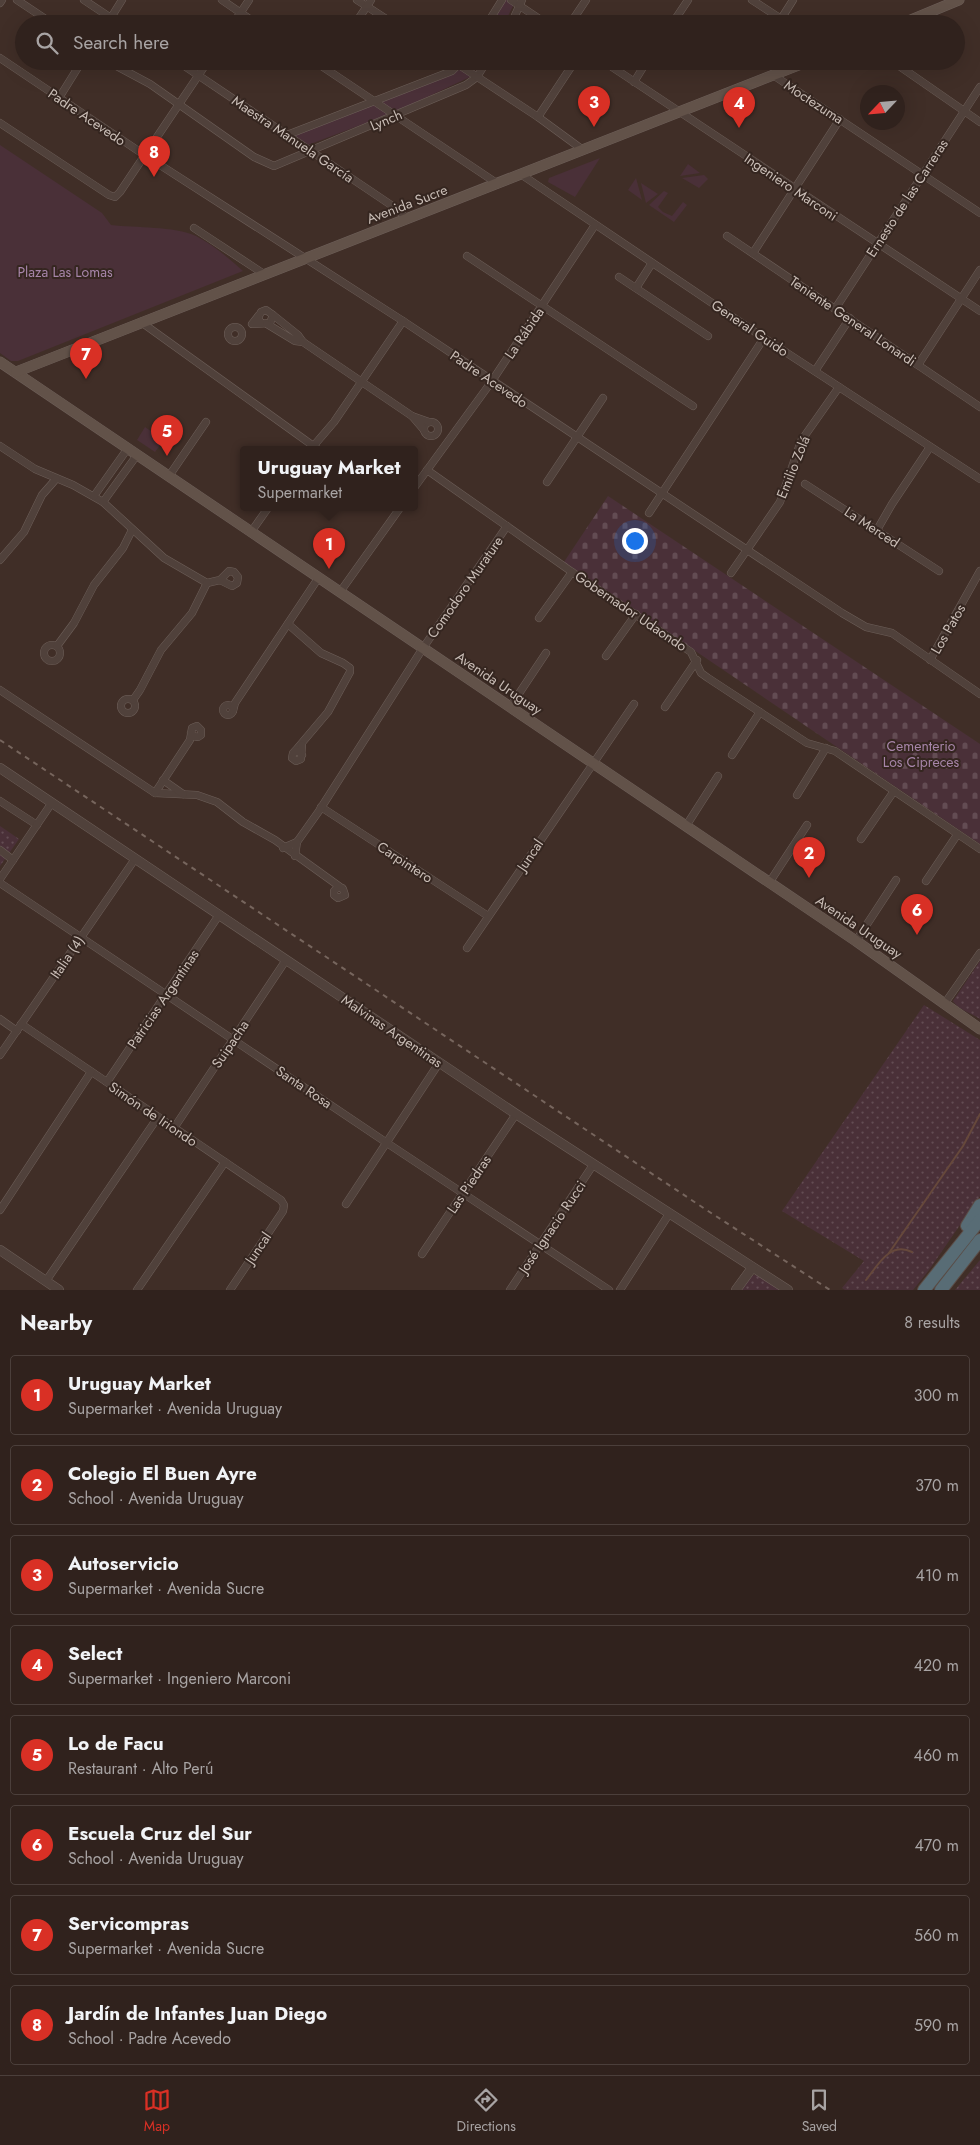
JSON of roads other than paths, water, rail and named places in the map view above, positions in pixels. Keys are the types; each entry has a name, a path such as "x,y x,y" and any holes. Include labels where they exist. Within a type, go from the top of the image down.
{"highway":[{"path":"941,1290 948,1270 980,1205"},
{"path":"948,1270 980,1220"},
{"path":"924,1290 980,1240"},
{"path":"948,1270 980,1249"}],"main road":[{"path":"923,15 959,0"},
{"name":"Avenida Sucre","path":"16,372 786,70"},
{"name":"Avenida Uruguay","path":"0,362 856,941 980,1029"}],"street":[{"path":"17,0 39,15"},
{"path":"84,0 102,15"},
{"path":"113,15 122,0"},
{"path":"222,0 243,15"},
{"path":"240,13 249,0"},
{"path":"357,0 369,3 383,15"},
{"path":"492,15 502,0"},
{"path":"511,0 522,3 536,15"},
{"path":"576,15 586,0"},
{"path":"678,15 688,0"},
{"path":"752,0 775,15"},
{"path":"783,15 792,0"},
{"path":"361,15 369,3"},
{"path":"516,15 522,3"},
{"name":"Padre Acevedo","path":"0,58 15,68"},
{"name":"Padre Acevedo","path":"18,70 146,156 403,321 854,621 866,627 892,633 980,694"},
{"path":"59,98 76,70"},
{"path":"124,70 150,84 180,104"},
{"name":"Maestra Manuela García","path":"191,70 397,209 407,219"},
{"path":"0,123 109,195 115,197 146,156 202,70"},
{"path":"328,70 395,117 498,184"},
{"name":"Lynch","path":"287,135 453,70"},
{"path":"468,70 584,150"},
{"name":"Lynch","path":"180,104 254,157 274,166 395,117 466,85 477,77 481,70"},
{"path":"538,117 570,70"},
{"name":"Ingeniero Marconi","path":"616,70 876,244 980,311"},
{"path":"634,82 641,70"},
{"path":"905,70 980,122"},
{"name":"Moctezuma","path":"774,75 980,212"},
{"name":"Ernesto de las Carreras","path":"835,308 980,87"},
{"path":"753,253 796,190 840,118"},
{"name":"General Guido","path":"522,175 930,448 979,476"},
{"name":"La Rábida","path":"418,482 492,381 595,224"},
{"path":"194,228 264,274"},
{"name":"Teniente General Lonardi","path":"727,236 980,407"},
{"path":"467,256 693,406"},
{"path":"636,288 652,263"},
{"path":"918,365 980,270"},
{"path":"619,277 708,336"},
{"path":"250,326 266,310 298,335 303,342 412,416 436,424 438,428 436,433 429,435 412,416"},
{"path":"259,315 264,324 295,341 303,342"},
{"path":"240,331 250,326 272,321 273,315"},
{"path":"815,371 850,318"},
{"path":"316,446 403,321"},
{"path":"141,322 310,446"},
{"path":"649,513 764,338"},
{"name":"Emilio Zolá","path":"731,573 780,502 802,441 839,387"},
{"path":"547,482 603,398"},
{"path":"169,476 206,422"},
{"path":"424,430 425,425 429,422"},
{"path":"0,446 14,457 56,479 73,485 103,502 164,558 207,583 220,580"},
{"path":"94,496 128,448"},
{"path":"877,530 892,504 930,448"},
{"path":"103,502 137,455"},
{"name":"Gobernador Udaondo","path":"427,470 572,572 691,652 697,660 701,673 808,743 835,751 980,849"},
{"path":"0,560 29,524 42,496 56,479"},
{"name":"La Merced","path":"805,484 939,571"},
{"path":"251,532 266,511"},
{"path":"340,592 398,511"},
{"name":"Comodoro Murature","path":"423,648 507,526"},
{"path":"57,646 74,623 94,585 120,553 132,530"},
{"name":"Los Patos","path":"930,660 980,571"},
{"path":"539,618 572,572"},
{"path":"232,706 319,578"},
{"path":"133,700 161,650 192,614 207,583"},
{"path":"606,656 636,614"},
{"path":"288,624 321,653 347,665 350,672 328,712 298,753"},
{"path":"295,856 297,842 423,648"},
{"path":"510,707 546,653"},
{"path":"665,707 697,660"},
{"path":"0,690 155,792 160,794 197,795 217,802 243,822 332,882 338,889"},
{"path":"592,763 634,704"},
{"path":"732,754 760,712"},
{"path":"155,792 192,737"},
{"path":"797,795 826,748"},
{"name":"Juncal","path":"467,948 592,763"},
{"name":"Malvinas Argentinas","path":"0,768 218,916 516,1114 788,1290"},
{"path":"686,826 718,776"},
{"path":"164,780 183,794"},
{"path":"861,839 894,791"},
{"path":"0,801 37,825"},
{"path":"0,881 51,804"},
{"name":"Carpintero","path":"321,807 488,916"},
{"path":"769,882 807,826"},
{"path":"926,881 957,834"},
{"path":"284,848 297,842"},
{"path":"0,850 13,860"},
{"name":"Italia (4)","path":"0,1055 135,860"},
{"path":"856,941 896,880"},
{"name":"Santa Rosa","path":"0,881 233,1040 609,1290"},
{"name":"Patricias Argentinas","path":"107,1082 218,916"},
{"path":"945,1003 980,953"},
{"name":"Suipacha","path":"174,1128 286,960"},
{"name":"Simón de Iriondo","path":"0,1019 19,1027 107,1082 280,1200 284,1205"},
{"path":"346,1204 440,1063"},
{"path":"0,1210 91,1072"},
{"name":"Las Piedras","path":"422,1254 516,1114"},
{"path":"46,1281 158,1117"},
{"path":"137,1290 224,1162"},
{"name":"José Ignacio Rucci","path":"510,1290 594,1165"},
{"name":"Juncal","path":"230,1290 283,1212 284,1205"},
{"path":"620,1290 669,1214"},
{"path":"0,1250 60,1290"},
{"path":"736,1290 752,1268"}],"waterway":[{"path":"889,1253 963,1146 980,1114"},
{"path":"866,1280 885,1256 891,1252 904,1249 912,1252"}],"railway":[{"path":"0,740 708,1211 830,1290"}],"place":[{"name":"Autoservicio","path":"594,127"},
{"name":"Select","path":"739,128"},
{"name":"Jardín de Infantes Juan Diego","path":"154,177"},
{"name":"Servicompras","path":"86,379"},
{"name":"Lo de Facu","path":"167,456"},
{"name":"Uruguay Market","path":"329,569"},
{"name":"Colegio El Buen Ayre","path":"809,878"},
{"name":"Escuela Cruz del Sur","path":"917,935"}],"park label":[{"name":"Plaza Las Lomas","path":"65,272"},
{"name":"Cementerio Los Cipreces","path":"921,754"}]}
